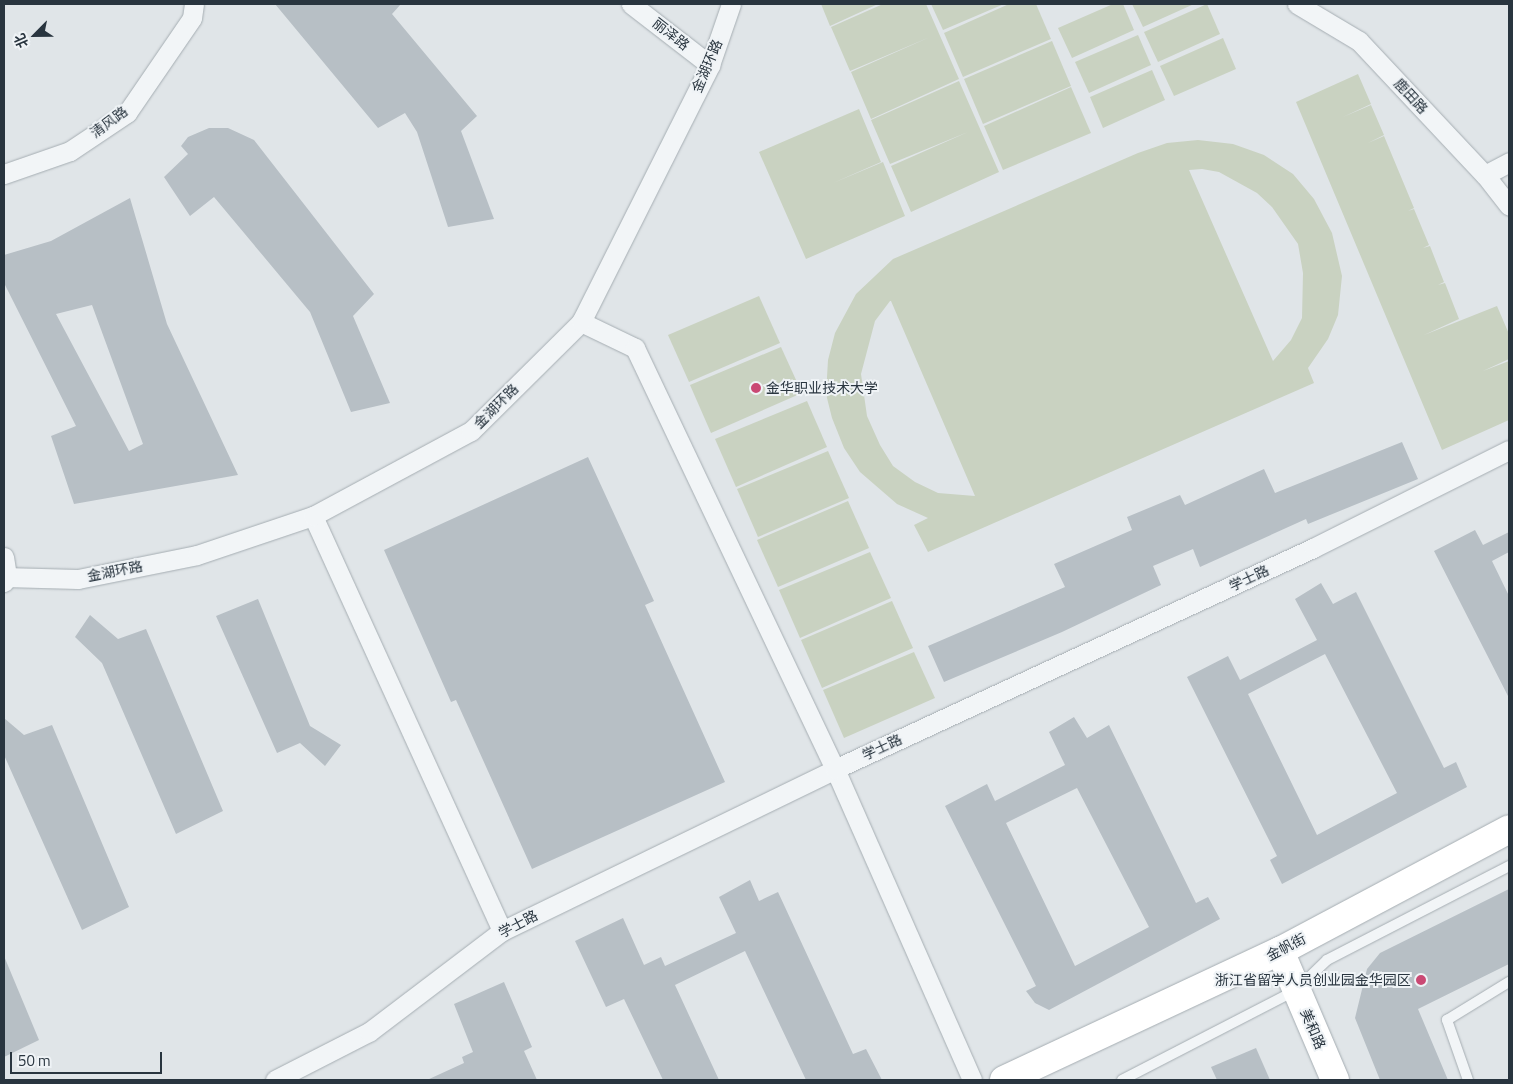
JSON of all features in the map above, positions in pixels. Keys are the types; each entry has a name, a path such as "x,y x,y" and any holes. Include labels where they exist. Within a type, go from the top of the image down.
{"street":[{"name":"清风路","path":"4,174 70,151 127,113 192,18 194,4"},
{"name":"丽泽路","path":"631,4 710,65"},
{"name":"金湖环路","path":"5,579 78,578 197,555 313,516 471,431 581,322 710,65 731,4"},
{"name":"鹿田路","path":"1297,4 1359,41 1485,175 1509,206"},
{"path":"1485,175 1509,162"},
{"path":"581,322 635,348 835,769 972,1080"},
{"name":"学士路","path":"275,1080 368,1032 502,931 835,769 1312,548 1509,450"},
{"path":"313,516 502,931"},
{"path":"4,557 5,579"},
{"name":"金帆街","path":"1004,1080 1280,951 1509,829"},
{"name":"美和路","path":"1280,951 1335,1080"}],"lane":[{"path":"1122,1080 1296,990 1326,960 1509,866"},
{"path":"1468,1080 1447,1020 1509,982"}],"green space":[{"path":"821,4 878,4 830,26"},
{"path":"883,4 926,4 959,79 871,119 851,72 930,37 850,71 831,27"},
{"path":"931,4 1004,4 943,30"},
{"path":"1009,4 1036,4 1051,39 963,77 944,33"},
{"path":"1113,4 1123,4 1134,30 1072,58 1058,28"},
{"path":"1132,4 1194,4 1143,27"},
{"path":"1207,4 1220,34 1158,62 1144,32"},
{"path":"1138,35 1151,65 1089,93 1075,62"},
{"path":"1223,38 1236,69 1174,96 1160,66"},
{"path":"1052,41 1071,86 983,124 964,79"},
{"path":"1152,70 1165,100 1103,128 1090,97"},
{"path":"1358,74 1371,104 1343,117 1371,105 1384,135 1368,143 1384,136 1414,208 1408,211 1414,209 1429,245 1423,248 1430,246 1444,282 1438,285 1445,283 1459,319 1424,335 1497,306 1509,334 1509,359 1483,371 1509,361 1509,420 1442,450 1296,102"},
{"path":"959,81 999,172 911,212 891,166 968,132 890,164 871,120"},
{"path":"1071,87 1091,133 1003,170 984,126"},
{"path":"859,109 881,162 833,183 883,162 905,216 806,259 759,152"},
{"path":"1198,140 1233,144 1264,155 1293,174 1314,199 1332,233 1342,276 1338,315 1328,339 1308,368 1314,383 928,552 914,525 928,518 897,504 860,472 844,448 832,418 826,394 828,360 835,333 856,294 893,259 1138,153 1167,143","holes":["1202,169 1219,172 1257,193 1272,207 1298,244 1303,273 1302,318 1291,340 1273,361 1189,170","891,301 975,496 938,493 915,482 893,466 880,445 867,416 861,374 875,321"]},
{"path":"759,296 780,343 689,382 668,335"},
{"path":"781,347 802,393 711,433 690,385"},
{"path":"807,401 827,447 736,487 715,439"},
{"path":"828,451 849,498 758,537 737,489"},
{"path":"848,501 869,548 778,587 757,540"},
{"path":"870,552 891,598 800,638 779,590"},
{"path":"892,601 913,648 822,688 801,640"},
{"path":"914,652 935,698 844,738 823,690"}],"building":[{"path":"275,4 401,4 392,14 477,116 461,131 494,219 448,227 417,132 405,113 378,128"},
{"path":"209,128 228,128 254,140 374,294 353,316 390,403 351,412 310,312 214,197 190,216 164,177 188,154 181,146 188,137"},
{"path":"130,198 167,324 238,475 74,504 51,436 76,426 4,283 4,255 51,241","holes":["92,305 143,444 129,451 56,314"]},
{"path":"1402,442 1418,479 1308,524 1306,519 1200,567 1193,549 1153,566 1161,585 1062,632 944,682 928,646 1065,587 1054,564 1132,530 1127,517 1180,495 1185,505 1264,469 1275,493"},
{"path":"588,457 654,601 645,605 725,782 532,869 456,700 451,702 384,550"},
{"path":"1475,530 1483,545 1509,532 1509,552 1492,561 1509,596 1509,698 1434,551"},
{"path":"1321,583 1333,604 1356,592 1444,768 1456,762 1467,787 1282,884 1270,860 1277,856 1187,677 1228,656 1240,680 1317,640 1295,599","holes":["1325,654 1397,793 1317,835 1248,694"]},
{"path":"258,599 310,726 341,745 325,766 300,743 277,753 216,616"},
{"path":"90,615 118,639 146,629 223,811 176,834 102,663 75,637"},
{"path":"1074,717 1087,738 1109,725 1196,903 1208,897 1220,919 1049,1010 1035,1003 1026,991 1036,986 945,806 987,784 995,801 1065,765 1049,732","holes":["1077,788 1149,927 1075,966 1006,823"]},
{"path":"4,718 24,735 52,725 129,907 82,930 4,755"},
{"path":"750,880 759,901 778,892 853,1054 866,1049 882,1080 806,1080 745,951 675,985 719,1080 663,1080 624,999 606,1007 575,941 623,918 644,965 661,957 665,966 736,933 719,897"},
{"name":"浙江省留学人员创业园金华园区","path":"1509,889 1509,964 1418,1009 1448,1080 1380,1080 1355,1018 1367,969 1380,953"},
{"path":"4,956 39,1040 4,1057"},
{"path":"504,982 532,1047 524,1051 537,1080 427,1080 464,1063 462,1057 473,1052 454,1004"},
{"path":"1256,1048 1270,1080 1217,1080 1211,1067"}],"place":[{"name":"金华职业技术大学","path":"756,388"},
{"name":"浙江省留学人员创业园金华园区","path":"1421,980"}]}
